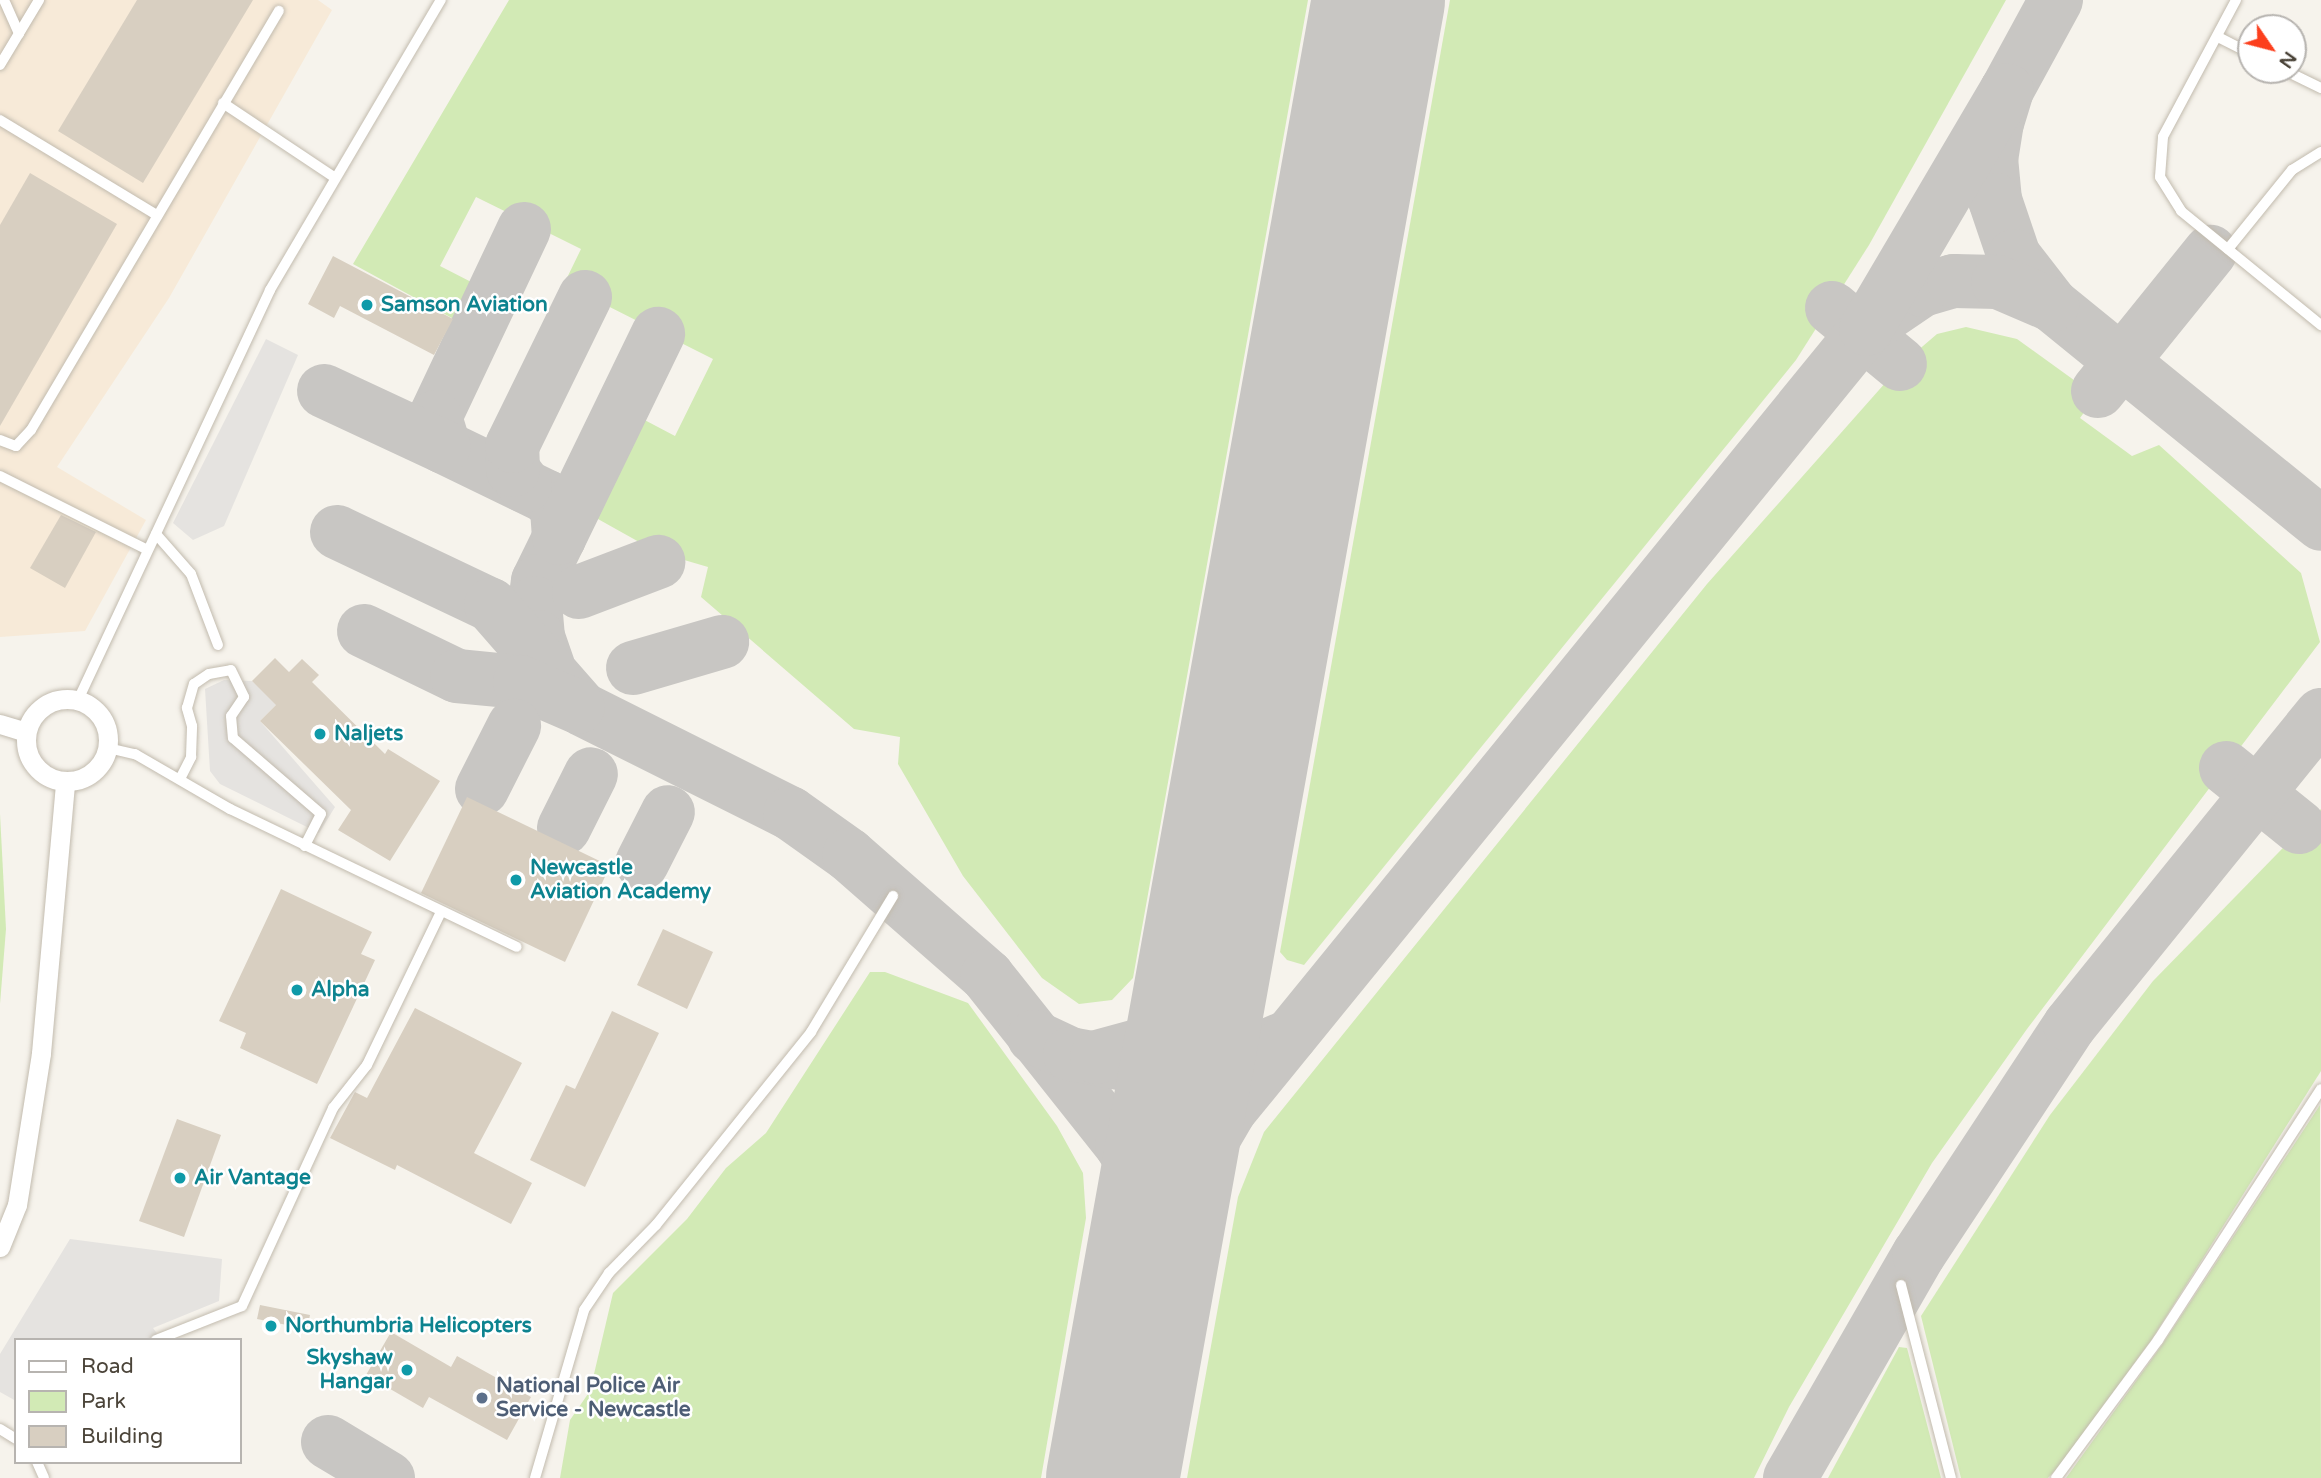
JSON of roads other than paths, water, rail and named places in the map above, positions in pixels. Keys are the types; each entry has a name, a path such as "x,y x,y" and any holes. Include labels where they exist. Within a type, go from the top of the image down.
{"street":[{"path":"78,700 103,718 108,748 93,773 65,782 39,771 25,746 26,732 45,704 78,700"},
{"path":"0,724 26,732"},
{"path":"0,1247 17,1205 41,1053 65,782"}],"lane":[{"path":"4,0 19,34"},
{"path":"0,65 39,0"},
{"path":"78,700 270,290 334,177 441,0"},
{"path":"2236,0 2220,38 2168,127 2159,162 2167,194 2228,249 2321,325"},
{"path":"0,440 16,446 31,430 279,11"},
{"path":"2220,38 2237,47"},
{"path":"223,103 334,177"},
{"path":"0,120 157,215"},
{"path":"2228,249 2292,170 2321,152"},
{"path":"0,476 148,550"},
{"path":"156,534 191,574 218,645"},
{"path":"180,779 191,757 192,726 187,708 194,684 209,674 231,670 244,697 231,716 233,738 321,814 305,846"},
{"path":"108,748 135,754 305,846 517,947"},
{"path":"535,1478 584,1310 609,1273 656,1224 811,1032 894,896"},
{"path":"161,1338 242,1306 333,1108 367,1065 441,912"},
{"path":"2056,1478 2158,1340 2321,1089"},
{"path":"1901,1285 1951,1478"}],"place":[{"name":"Samson Aviation","path":"367,305"},
{"name":"Naljets","path":"320,734"},
{"name":"Newcastle Aviation Academy","path":"516,880"},
{"name":"Alpha","path":"297,990"},
{"name":"Air Vantage","path":"180,1178"},
{"name":"Northumbria Helicopters","path":"271,1326"},
{"name":"Skyshaw Hangar","path":"407,1370"},
{"name":"National Police Air Service - Newcastle","path":"482,1398"}]}
